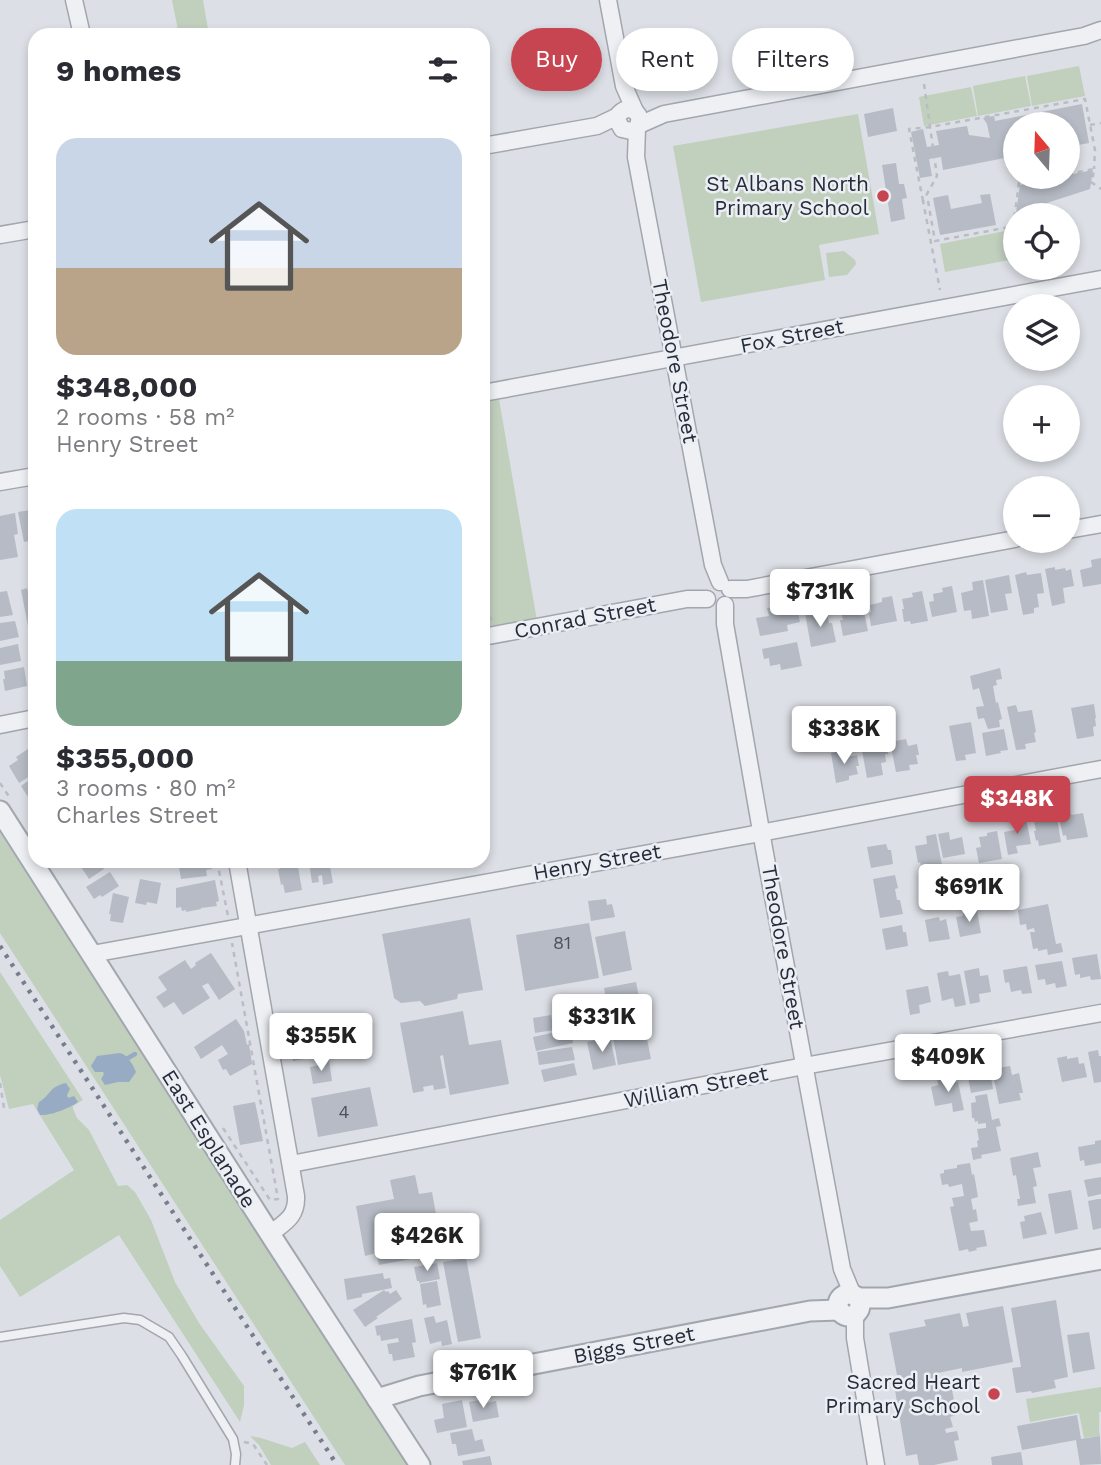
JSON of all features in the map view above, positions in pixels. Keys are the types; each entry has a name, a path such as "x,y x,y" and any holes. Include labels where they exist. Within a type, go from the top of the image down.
{"street":[{"name":"Theodore Street","path":"608,0 725,624 876,1465"},
{"path":"76,3 81,28"},
{"path":"490,145 1093,37 1101,30"},
{"path":"0,235 28,230"},
{"name":"Fox Street","path":"490,392 1101,279"},
{"path":"0,482 28,477"},
{"path":"1080,528 1101,524"},
{"name":"Conrad Street","path":"490,636 1003,542"},
{"path":"0,725 28,719"},
{"name":"Henry Street","path":"92,954 1101,769"},
{"name":"East Esplanade","path":"0,811 28,855"},
{"name":"East Esplanade","path":"37,868 421,1465"},
{"path":"238,868 296,1196 295,1209 290,1217 270,1234"},
{"name":"William Street","path":"291,1164 804,1066 1101,1013"},
{"name":"Biggs Street","path":"377,1399 419,1386 810,1311 1101,1259"}],"lane":[{"path":"0,1337 124,1318 140,1320 169,1336 183,1356 234,1443 234,1465"}],"path":[{"path":"924,84 937,176 925,201 940,290"},
{"path":"1003,228 935,241 909,129 1085,99 1095,150 1092,182 1101,189"},
{"path":"1090,125 1101,123"},
{"path":"1080,172 1094,169"},
{"path":"217,1118 270,1200 278,1199 218,868"},
{"path":"0,1083 4,1108"},
{"path":"234,1443 253,1444 267,1465"}],"green space":[{"path":"172,0 203,0 208,28 178,28"},
{"path":"1079,66 1085,96 1032,106 1027,76"},
{"path":"1025,76 1031,106 978,116 973,86"},
{"path":"971,87 977,116 924,126 919,97"},
{"path":"858,114 879,234 819,245 825,280 701,302 673,146"},
{"path":"1003,231 1003,261 945,272 940,244"},
{"path":"844,251 856,264 847,275 829,277 826,253"},
{"path":"499,399 537,621 490,629 490,401"},
{"path":"0,832 410,1465 345,1465 0,933"},
{"path":"0,972 83,1100 73,1106 77,1118 89,1130 118,1186 127,1185 135,1192 151,1220 175,1282 199,1323 244,1386 240,1422 119,1235 20,1297 0,1266 0,1220 74,1170 33,1104 9,1109 0,1075"},
{"path":"1101,1387 1100,1436 1084,1438 1079,1413 1030,1422 1026,1399"},
{"path":"250,1436 292,1448 305,1442 320,1465 271,1465"}],"water":[{"path":"120,1053 128,1058 136,1072 129,1082 105,1085 101,1079 103,1072 95,1072 91,1066 97,1056"},
{"path":"66,1083 70,1089 68,1098 74,1096 78,1102 60,1111 40,1115 37,1109 39,1102 53,1089"}],"building":[{"path":"1082,104 1089,143 1080,145 1080,112 1041,112"},
{"path":"893,108 897,131 868,137 864,114"},
{"path":"994,116 995,121 1003,119 1003,158 943,170 941,157 929,159 932,176 920,178 911,132 923,129 927,147 939,145 936,131 967,126 969,135 990,138 983,118"},
{"path":"896,163 899,184 904,184 907,198 902,199 905,219 891,222 882,165"},
{"path":"1093,170 1090,189 1047,203 1017,203 1019,189 1080,189 1080,173"},
{"path":"990,194 996,225 940,235 933,198 948,195 951,209 982,203 980,195"},
{"path":"28,510 28,541 24,542 18,512"},
{"path":"15,513 18,534 14,535 18,557 0,560 0,516"},
{"path":"1101,558 1101,584 1083,587 1080,570 1092,567 1091,560"},
{"path":"1055,567 1055,570 1071,569 1074,586 1063,588 1065,603 1052,606 1045,569"},
{"path":"1026,572 1027,575 1041,573 1044,593 1037,594 1039,607 1034,608 1034,613 1023,615 1015,575"},
{"path":"1009,575 1012,593 1005,594 1008,610 991,613 985,580"},
{"path":"983,580 989,616 972,619 971,610 964,611 961,593 973,590 972,582"},
{"path":"952,586 957,612 932,617 929,602 934,601 933,594"},
{"path":"27,588 28,592 28,626 21,590"},
{"path":"7,591 13,615 0,617 0,592"},
{"path":"922,591 928,621 911,624 910,621 904,622 902,599 913,597 912,593"},
{"path":"892,596 897,621 871,626 870,605"},
{"path":"862,602 868,631 843,636 840,606"},
{"path":"796,603 800,622 787,625 788,631 760,636 756,618 769,616 767,608"},
{"path":"818,610 819,615 827,613 836,642 811,647 805,613"},
{"path":"15,621 19,637 0,641 0,623"},
{"path":"797,642 802,666 781,670 780,664 770,666 769,658 764,659 762,649"},
{"path":"18,644 21,661 0,665 0,648"},
{"path":"24,667 27,686 5,691 4,671"},
{"path":"1000,668 1002,679 996,680 997,685 993,686 1002,719 999,720 1000,727 988,729 984,718 978,719 976,707 984,706 979,688 973,690 970,676"},
{"path":"1094,704 1094,736 1077,739 1071,708"},
{"path":"1016,705 1018,712 1032,710 1036,742 1025,744 1026,749 1016,750 1007,707"},
{"path":"971,722 976,753 965,755 966,760 956,761 949,726"},
{"path":"1004,729 1008,750 986,756 982,733"},
{"path":"906,739 908,746 917,744 918,764 909,765 910,770 896,772 890,742"},
{"path":"886,740 888,754 885,754 886,762 881,763 883,775 867,778 861,745"},
{"path":"28,749 28,777 19,783 9,766 18,760 16,757"},
{"path":"846,750 848,757 857,755 858,774 849,776 849,780 836,783 831,753"},
{"path":"28,781 28,797 21,786"},
{"path":"1070,810 1071,815 1083,813 1088,837 1067,840 1066,835 1063,836 1058,812"},
{"path":"1056,812 1061,842 1039,846 1034,821 1047,819 1046,814"},
{"path":"1026,818 1031,844 1016,846 1018,853 1008,855 1004,832 1015,830 1013,820"},
{"path":"997,831 1002,859 979,863 976,848 981,847 979,837"},
{"path":"949,832 950,840 962,837 965,854 943,858 938,834"},
{"path":"936,834 942,865 922,869 915,846 927,844 926,836"},
{"path":"886,844 888,850 891,850 893,864 871,868 867,847"},
{"path":"962,867 962,870 971,868 975,885 949,890 945,870"},
{"path":"82,868 103,868 104,869 89,879"},
{"path":"179,868 212,868 206,870 207,876 181,879"},
{"path":"298,868 302,890 285,893 283,884 281,885 280,869"},
{"path":"310,868 330,868 333,883 323,885 322,875 318,876 319,882 312,883"},
{"path":"110,872 119,886 94,899 86,887"},
{"path":"895,875 897,900 900,900 903,914 880,918 873,879"},
{"path":"140,879 161,883 157,904 135,903"},
{"path":"215,880 219,901 216,902 217,906 186,912 182,911 181,907 176,908 176,888"},
{"path":"113,893 129,897 123,923 110,921"},
{"path":"606,899 607,905 612,904 615,917 591,921 588,901"},
{"path":"1048,904 1056,944 1061,943 1063,952 1048,955 1047,949 1033,949 1030,932 1035,932 1034,928 1027,930 1026,924 1020,925 1018,910"},
{"path":"977,911 981,933 960,937 956,917"},
{"path":"939,917 940,921 946,919 950,939 929,942 925,920"},
{"path":"470,918 483,990 458,994 457,999 425,1006 420,1001 401,1003 394,998 382,934"},
{"path":"589,923 599,978 525,991 516,935"},
{"path":"902,925 908,946 886,950 882,929"},
{"path":"625,931 632,970 603,976 595,937"},
{"path":"211,953 235,989 219,1000 208,983 202,986 210,998 183,1015 174,1002 164,1008 156,997 167,990 158,977 185,960 191,969 195,963"},
{"path":"1097,954 1101,979 1091,980 1090,976 1080,978 1080,974 1075,975 1072,958"},
{"path":"1062,961 1067,986 1056,988 1055,983 1046,985 1045,979 1038,980 1035,965"},
{"path":"1027,966 1032,993 1022,994 1021,990 1011,992 1009,982 1005,983 1003,970"},
{"path":"979,968 980,976 988,975 991,992 979,994 980,1002 970,1004 964,971"},
{"path":"948,971 949,976 960,974 966,1005 955,1007 953,998 942,1001 937,973"},
{"path":"636,982 651,1059 618,1065 604,988"},
{"path":"928,986 931,1002 919,1005 920,1013 910,1015 906,990"},
{"path":"463,1011 469,1045 501,1040 509,1084 450,1095 443,1055 440,1056 446,1088 434,1090 433,1085 423,1087 424,1091 413,1093 400,1023"},
{"path":"551,1015 554,1030 535,1033 533,1018"},
{"path":"359,1017 365,1048 293,1061 289,1039 327,1032 326,1024"},
{"path":"236,1019 244,1031 247,1045 249,1044 252,1064 230,1076 218,1060 228,1054 222,1045 201,1059 194,1047"},
{"path":"571,1029 573,1043 536,1051 533,1037"},
{"path":"610,1037 616,1065 593,1070 587,1042"},
{"path":"572,1047 575,1060 539,1065 537,1052"},
{"path":"1098,1050 1101,1056 1101,1082 1094,1083 1088,1052"},
{"path":"1067,1056 1067,1059 1078,1057 1079,1064 1084,1063 1087,1077 1062,1082 1057,1058"},
{"path":"329,1060 332,1081 313,1084 310,1067 320,1065 320,1061"},
{"path":"574,1063 577,1075 544,1082 541,1070"},
{"path":"989,1066 993,1089 971,1093 967,1072"},
{"path":"1010,1066 1012,1075 1019,1073 1023,1093 1019,1093 1021,1100 999,1104 992,1069"},
{"path":"949,1076 951,1083 958,1082 964,1110 953,1112 952,1103 935,1106 931,1087 938,1085 937,1078"},
{"path":"370,1087 378,1126 318,1137 311,1098"},
{"path":"987,1094 992,1120 999,1118 1001,1126 996,1127 1001,1151 981,1155 982,1158 973,1160 971,1148 978,1147 977,1129 986,1128 986,1123 978,1124 978,1121 975,1122 972,1118 971,1103 976,1102 975,1096"},
{"path":"255,1102 263,1141 240,1145 233,1106"},
{"path":"1101,1140 1101,1163 1085,1166 1084,1160 1080,1161 1078,1147"},
{"path":"1038,1152 1041,1167 1033,1168 1037,1186 1033,1187 1036,1203 1018,1206 1017,1199 1020,1199 1016,1175 1013,1176 1010,1158"},
{"path":"970,1163 978,1197 971,1199 978,1221 969,1223 971,1231 984,1230 987,1246 969,1252 968,1249 959,1251 950,1207 954,1206 952,1198 964,1196 962,1184 949,1187 948,1184 942,1185 940,1174 944,1173 944,1170 957,1168 957,1165"},
{"path":"415,1175 419,1194 432,1192 441,1242 436,1243 438,1254 379,1265 376,1253 365,1256 356,1206 394,1199 390,1180"},
{"path":"1101,1177 1101,1194 1088,1197 1084,1180"},
{"path":"1071,1190 1078,1229 1055,1234 1048,1194"},
{"path":"1101,1199 1101,1228 1093,1230 1088,1201"},
{"path":"1041,1212 1047,1234 1023,1239 1020,1222 1025,1221 1024,1216"},
{"path":"466,1258 481,1338 458,1342 443,1262"},
{"path":"437,1263 440,1279 419,1283 417,1281 414,1267"},
{"path":"383,1273 384,1279 390,1278 392,1288 347,1300 344,1279"},
{"path":"437,1281 441,1305 427,1308 426,1304 423,1305 420,1284"},
{"path":"384,1290 390,1294 396,1290 402,1299 365,1327 353,1310"},
{"path":"1056,1300 1068,1377 1054,1380 1056,1388 1016,1393 1012,1368 1021,1367 1011,1308"},
{"path":"1003,1306 1013,1362 962,1372 962,1368 933,1374 935,1384 950,1380 957,1415 950,1417 953,1427 945,1429 946,1433 957,1431 959,1440 954,1441 958,1460 919,1465 917,1454 906,1456 895,1390 904,1388 901,1375 897,1375 889,1333 926,1326 924,1320 960,1313 963,1327 969,1326 966,1313"},
{"path":"434,1316 436,1323 447,1320 452,1344 442,1346 441,1341 430,1344 424,1318"},
{"path":"412,1319 416,1342 412,1343 415,1357 393,1361 387,1344 399,1342 398,1338 381,1341 375,1326"},
{"path":"1089,1332 1095,1369 1073,1373 1067,1335"},
{"path":"484,1399 485,1403 496,1401 499,1417 473,1422 469,1402"},
{"path":"462,1400 467,1427 437,1433 434,1420 444,1418 442,1404"},
{"path":"1077,1415 1081,1439 1100,1436 1101,1464 1080,1465 1076,1440 1022,1450 1017,1426"},
{"path":"472,1429 475,1441 482,1439 485,1451 458,1456 450,1433"},
{"path":"1021,1452 1023,1465 992,1465 991,1457"},
{"path":"490,1456 492,1465 463,1465 462,1461"}],"waterway":[{"path":"123,1061 135,1054"}],"railway":[{"path":"0,946 337,1465"}],"place":[{"name":"St Albans North Primary School","path":"883,196"},
{"name":"Sacred Heart Primary School","path":"994,1394"}]}
